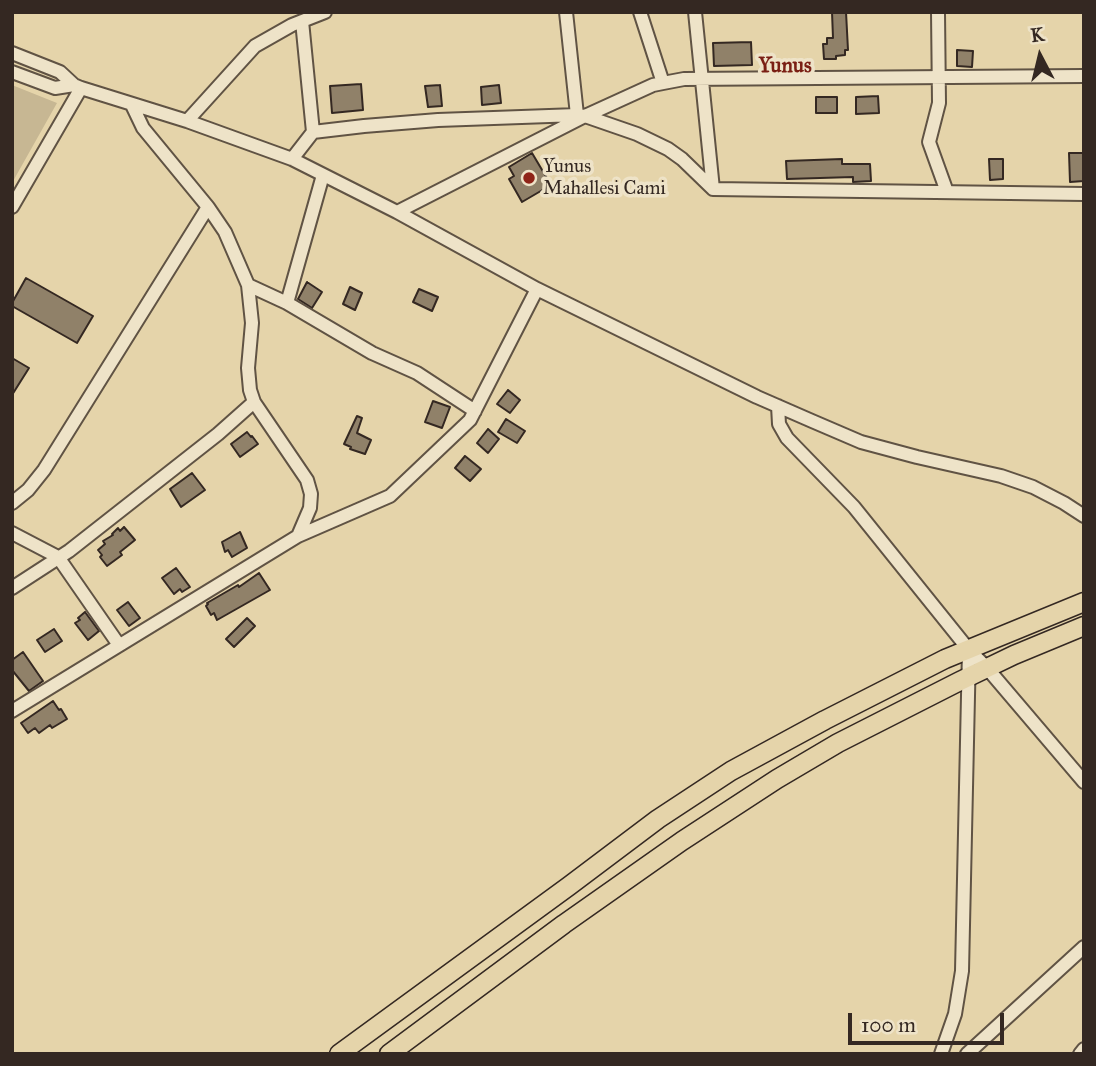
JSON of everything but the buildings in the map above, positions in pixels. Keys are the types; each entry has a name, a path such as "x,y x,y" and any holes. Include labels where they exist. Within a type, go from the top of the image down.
{"highway":[{"path":"339,1054 658,819 730,772 825,720 945,660 1084,602"},
{"path":"389,1054 575,916 766,786 838,743 969,677 1084,626"}],"street":[{"path":"187,121 255,46 300,18 325,12"},
{"path":"566,12 581,116"},
{"path":"640,12 663,83"},
{"path":"695,12 713,189"},
{"path":"938,12 939,103 929,142 947,192"},
{"path":"300,18 313,132"},
{"path":"12,52 60,72 77,86 187,121 292,159 397,212 537,289 778,407 861,442 1001,476 1043,492 1084,516"},
{"path":"12,72 55,88 77,86"},
{"path":"397,212 581,116 663,83 684,79 1084,76"},
{"path":"12,207 77,86"},
{"path":"132,105 143,128 208,206 225,232 248,285 252,323 248,369 250,390 254,402 307,480 311,494 310,508 298,536"},
{"path":"292,159 313,132 438,120 581,116 637,134 668,149 713,189 1084,194"},
{"path":"286,303 323,175"},
{"path":"12,503 28,490 44,470 208,206"},
{"path":"248,285 286,303 372,353 417,373 475,411"},
{"path":"12,711 298,536 390,496 470,419 537,289"},
{"path":"12,588 69,551 218,434 254,402"},
{"path":"778,407 779,424 784,434 872,528 969,650 1084,782"},
{"path":"12,533 58,557 119,645"},
{"path":"941,1054 957,1007 962,971 969,650"},
{"path":"967,1054 1084,947"},
{"path":"1080,1054 1084,1049"}],"shaded area":[{"path":"12,85 57,103 12,183"}],"place":[{"name":"Yunus Mahallesi Cami","path":"529,178"}],"district":[{"name":"Yunus","path":"785,67"}]}
